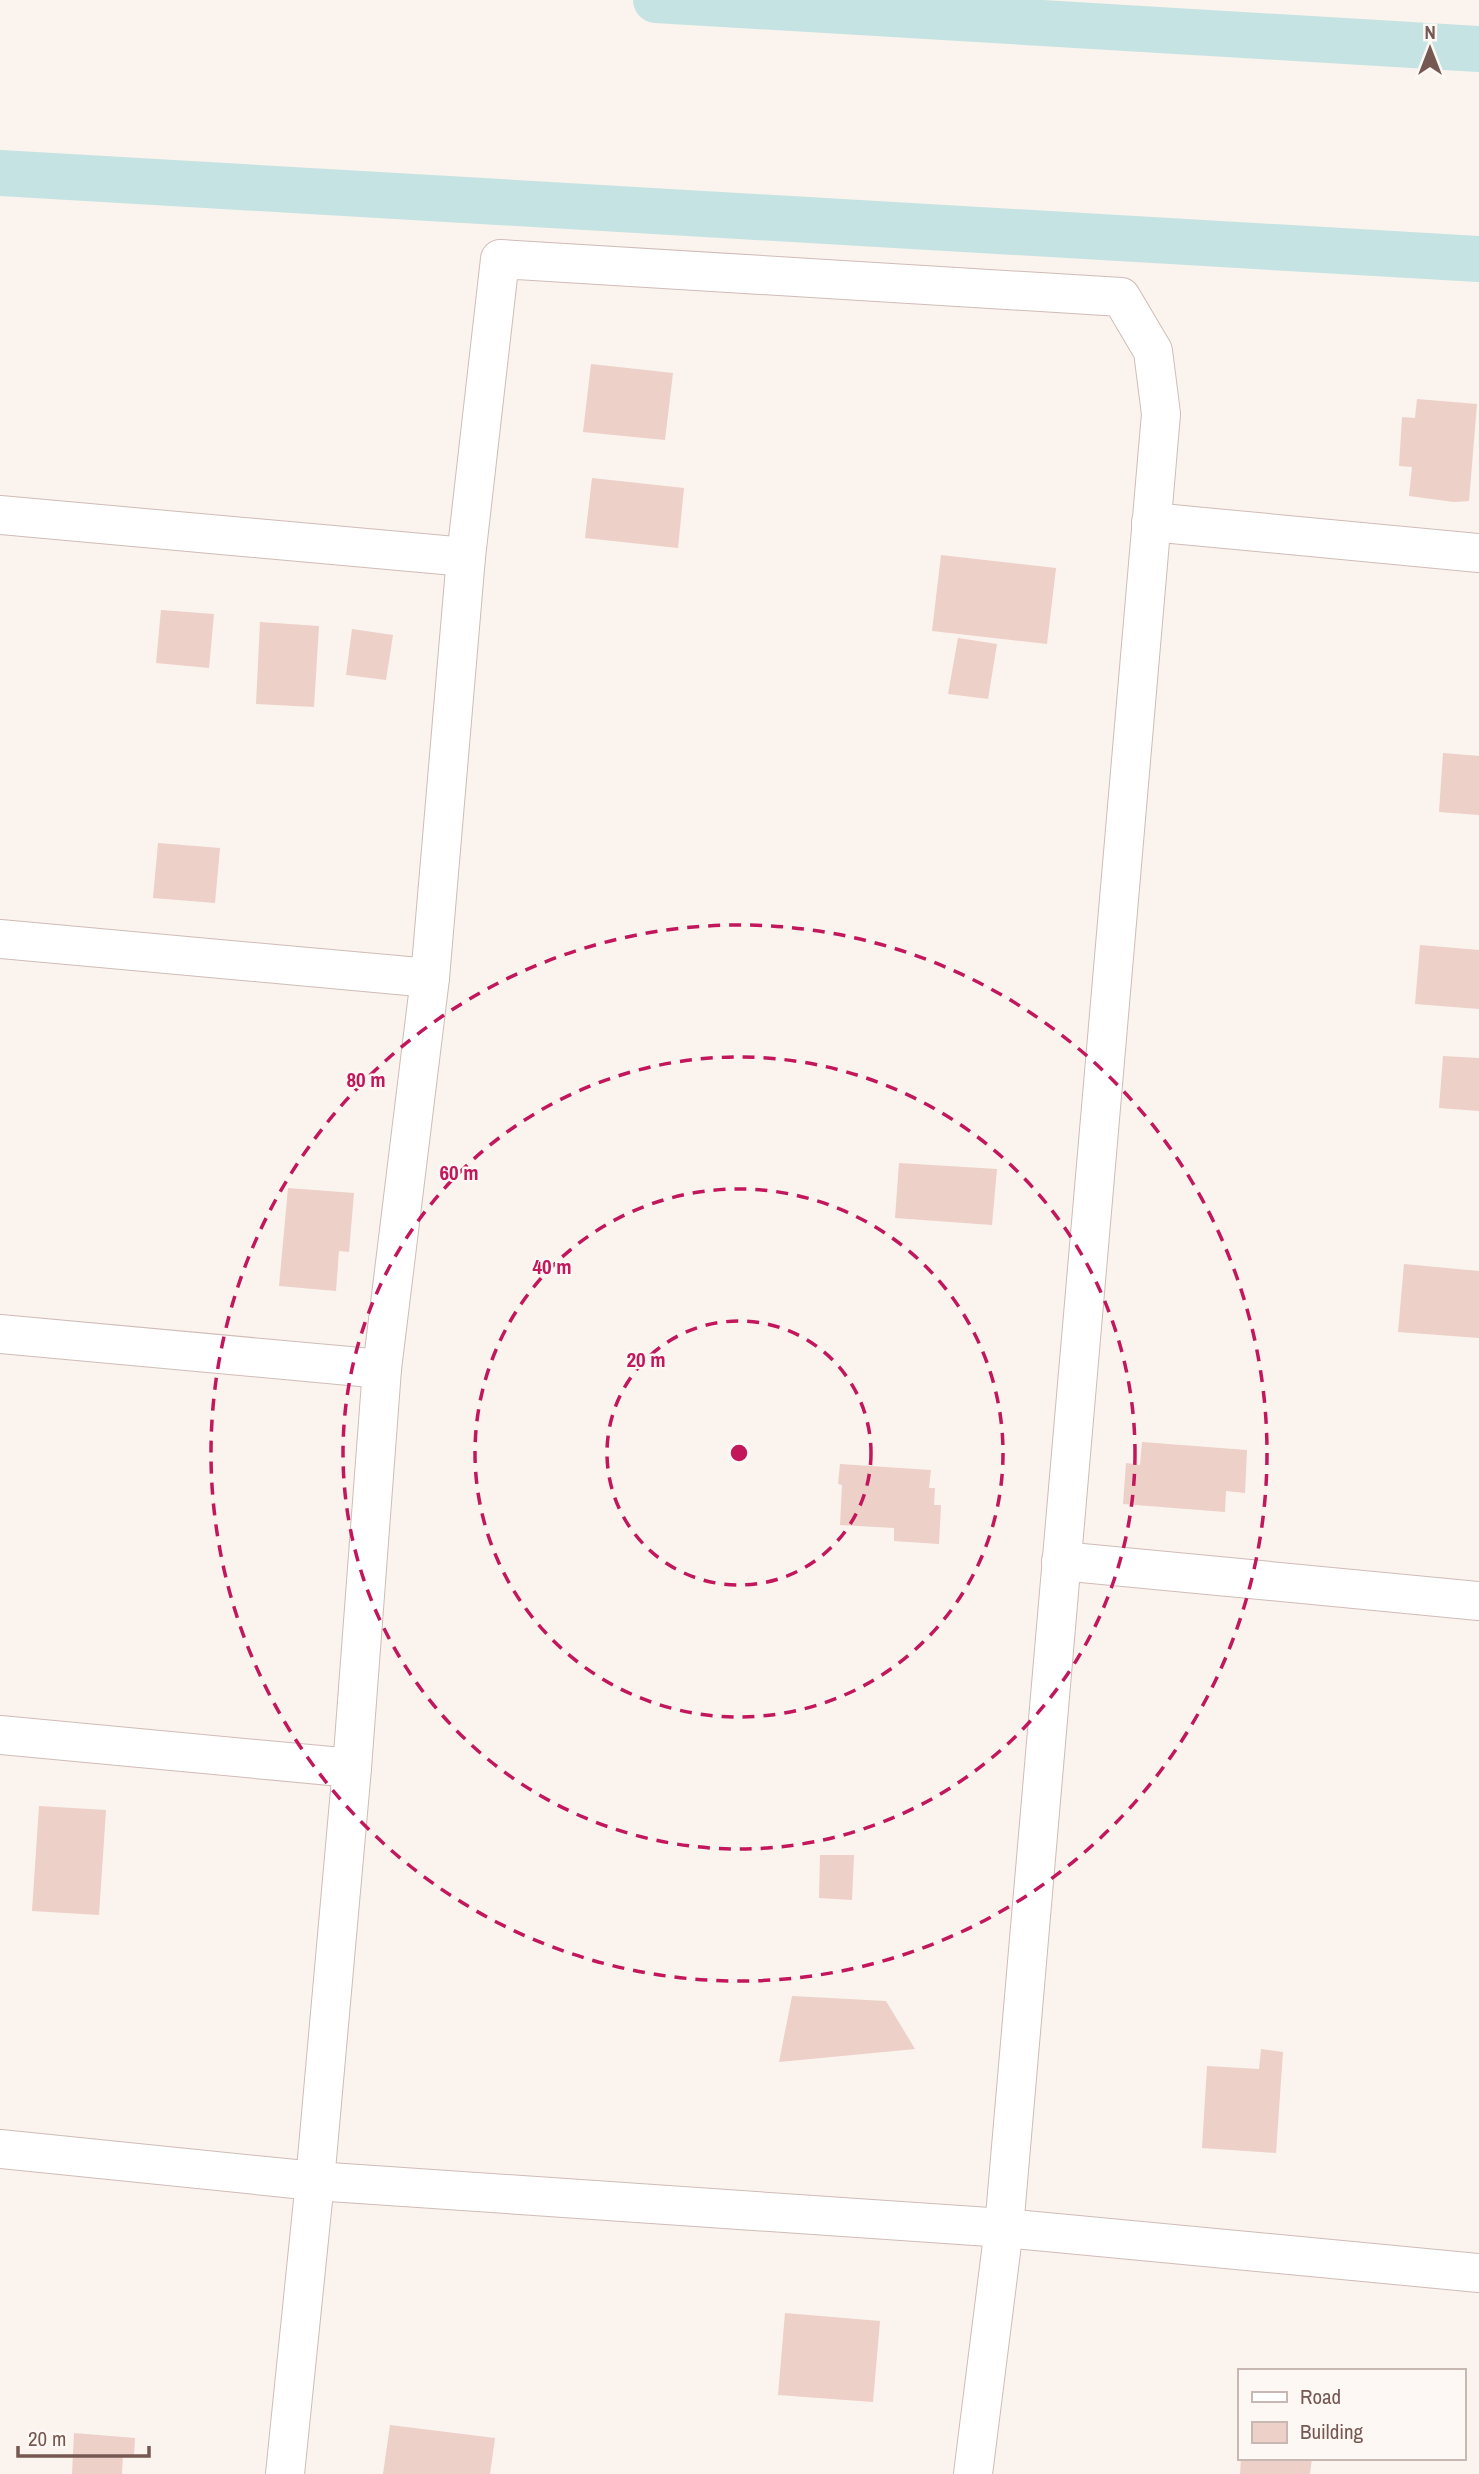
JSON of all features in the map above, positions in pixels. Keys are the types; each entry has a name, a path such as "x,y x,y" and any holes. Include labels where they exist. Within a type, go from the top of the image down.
{"street":[{"path":"285,2474 315,2181 352,1768 382,1369 430,978 466,557 500,259 1121,297 1153,351 1161,414 1004,2228 973,2474"},
{"path":"0,515 466,557"},
{"path":"1151,522 1479,553"},
{"path":"0,939 430,978"},
{"path":"0,1334 382,1369"},
{"path":"1061,1561 1479,1601"},
{"path":"0,1735 352,1768"},
{"path":"0,2149 315,2181 1004,2228 1479,2273"}],"building":[{"path":"591,364 673,373 665,440 583,432"},
{"path":"1417,399 1477,404 1469,501 1454,502 1409,496 1412,467 1399,466 1402,417 1415,418"},
{"path":"592,478 684,488 678,548 585,538"},
{"path":"941,555 1056,568 1047,644 932,631"},
{"path":"161,610 214,614 209,668 156,663"},
{"path":"260,622 319,626 314,707 256,704"},
{"path":"352,629 393,635 386,680 346,675"},
{"path":"958,638 997,644 988,699 948,694"},
{"path":"1443,753 1479,756 1479,815 1439,812"},
{"path":"158,843 220,848 215,903 153,898"},
{"path":"1420,945 1479,950 1479,1009 1415,1004"},
{"path":"1443,1056 1479,1058 1479,1111 1439,1108"},
{"path":"899,1163 997,1169 992,1225 895,1218"},
{"path":"288,1188 354,1193 349,1252 339,1251 336,1291 279,1286"},
{"path":"1404,1264 1479,1271 1479,1338 1398,1332"},
{"path":"1142,1442 1247,1450 1245,1493 1226,1491 1225,1512 1123,1504 1126,1463 1140,1465"},
{"path":"840,1464 931,1470 929,1488 935,1488 934,1505 941,1505 939,1544 894,1541 894,1528 840,1525"},
{"path":"39,1806 106,1810 99,1915 32,1911"},
{"path":"820,1855 854,1855 852,1900 819,1898"},
{"path":"792,1996 886,2001 915,2049 779,2062"},
{"path":"1261,2049 1283,2052 1276,2153 1202,2148 1207,2066 1259,2069"},
{"path":"785,2313 880,2321 873,2402 778,2395"},
{"path":"390,2425 495,2438 490,2474 383,2474"},
{"path":"74,2433 135,2438 134,2456 123,2455 122,2474 72,2474"},
{"path":"1241,2460 1312,2460 1310,2474 1240,2474"}],"waterway":[{"path":"656,0 1479,49"},
{"path":"0,173 1479,259"}]}
